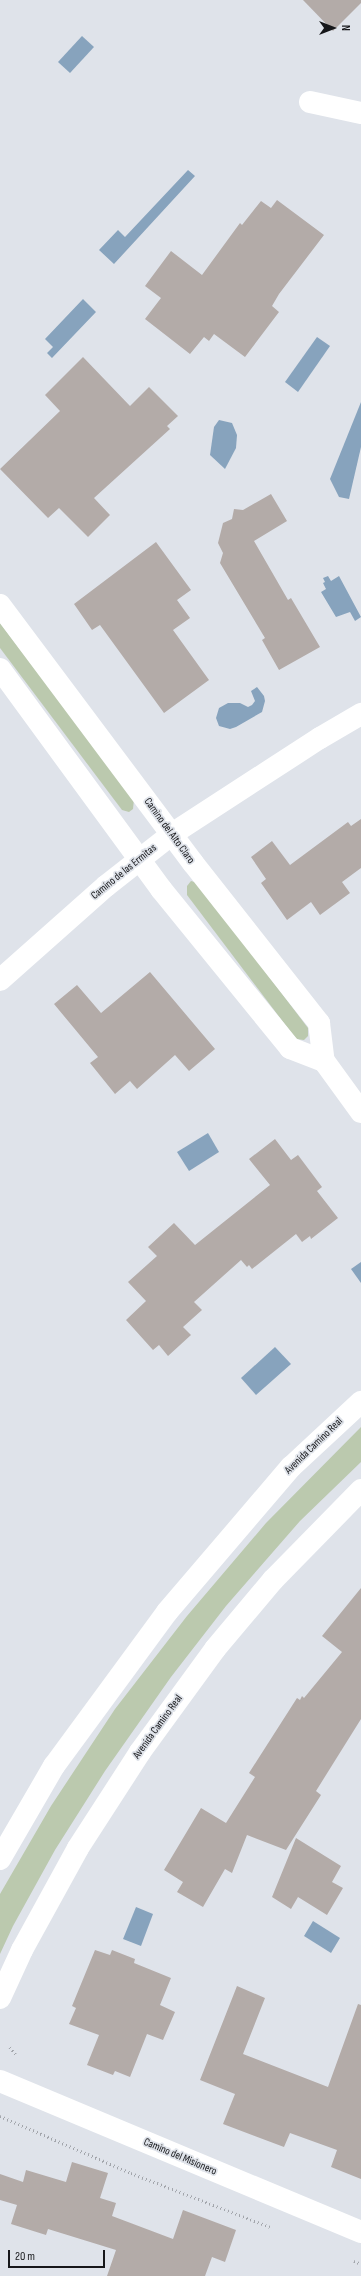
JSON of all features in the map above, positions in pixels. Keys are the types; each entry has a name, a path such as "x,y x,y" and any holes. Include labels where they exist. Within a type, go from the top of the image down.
{"street":[{"path":"310,102 361,114"},
{"name":"Camino del Alto Claro","path":"0,605 172,834 319,1023 324,1061 361,1112"},
{"path":"0,669 161,889 290,1048 324,1061"},
{"name":"Camino de las Ermitas","path":"0,980 106,886 141,860 172,834 320,738 361,714"},
{"name":"Avenida Camino Real","path":"0,1859 54,1766 167,1612 291,1467 361,1402"},
{"name":"Avenida Camino Real","path":"0,1998 22,1950 78,1848 140,1752 214,1649 273,1580 361,1490"},
{"name":"Camino del Misionero","path":"0,2081 361,2232"}],"path":[{"path":"0,2116 131,2173 276,2229"},
{"path":"347,2258 361,2264"}],"green space":[{"path":"0,623 134,799 133,809 129,812 122,810 0,648"},
{"path":"191,881 198,883 308,1028 308,1036 304,1040 296,1039 187,895 187,886"},
{"path":"361,1427 361,1462 300,1521 226,1606 171,1677 105,1771 55,1850 13,1926 0,1954 0,1894 51,1806 115,1709 187,1616 266,1523"}],"water":[{"path":"82,36 94,47 70,73 58,62"},
{"path":"188,170 195,176 114,264 99,250 118,230 125,237"},
{"path":"83,299 96,312 52,358 47,353 53,347 45,339"},
{"path":"317,337 330,346 298,392 285,382"},
{"path":"361,402 361,447 349,499 339,497 330,479"},
{"path":"219,420 232,423 237,435 236,448 225,469 210,455 214,427"},
{"path":"328,576 331,581 339,576 361,617 355,621 350,612 336,617 321,592 326,589 323,583 325,582 323,578"},
{"path":"257,687 264,696 265,701 262,712 230,729 219,726 216,718 219,708 228,703 240,703 248,707 252,705 255,701 251,691"},
{"path":"208,1133 219,1152 189,1171 177,1152"},
{"path":"361,1262 361,1283 351,1269"},
{"path":"275,1347 291,1364 256,1395 241,1378"},
{"path":"136,1907 153,1914 141,1946 123,1939"},
{"path":"313,1921 340,1938 331,1953 304,1936"}],"building":[{"path":"303,0 361,0 361,3 333,31"},
{"path":"277,200 324,235 279,294 272,306 279,312 245,357 214,334 209,341 204,337 190,354 145,319 161,298 145,286 171,251 202,275 240,223 242,225 261,201 271,208"},
{"path":"83,357 130,406 149,387 178,416 167,426 170,429 94,498 110,515 88,537 59,508 48,518 0,469 60,411 45,395"},
{"path":"271,494 287,521 254,541 288,600 291,598 320,647 279,670 262,640 265,638 220,563 223,553 218,543 223,523 232,519 234,509 243,510"},
{"path":"156,542 191,590 177,600 190,618 173,630 209,680 164,713 100,625 92,630 74,604"},
{"path":"361,819 361,868 342,882 350,893 320,915 311,902 287,920 261,883 266,879 251,857 272,841 290,865 348,822 351,826"},
{"path":"150,972 215,1049 189,1071 175,1055 137,1089 130,1081 115,1094 90,1063 98,1057 54,1004 77,985 101,1013"},
{"path":"275,1139 291,1160 298,1155 322,1187 317,1191 338,1218 311,1239 310,1236 302,1242 296,1234 252,1269 249,1265 247,1267 241,1260 194,1302 202,1310 183,1327 191,1335 168,1356 159,1345 153,1350 126,1320 146,1301 128,1282 157,1256 148,1247 174,1223 195,1245 270,1185 249,1159"},
{"path":"361,1588 361,1719 316,1791 321,1795 286,1850 247,1835 232,1873 225,1869 203,1907 177,1892 183,1882 164,1870 201,1808 226,1823 255,1777 249,1773 297,1698 300,1700 302,1696 304,1698 342,1652 322,1636"},
{"path":"296,1838 341,1866 332,1882 343,1888 327,1915 298,1897 291,1909 272,1897"},
{"path":"95,1950 110,1955 112,1950 135,1959 134,1963 171,1978 160,2005 175,2012 163,2040 147,2034 130,2077 115,2071 113,2075 87,2065 99,2035 69,2024 76,2008 72,2006"},
{"path":"237,1986 265,1998 243,2054 328,2087 358,2004 361,2005 361,2179 331,2167 337,2150 290,2133 284,2147 223,2124 235,2094 200,2080"},
{"path":"72,2162 108,2173 100,2198 116,2203 112,2216 173,2239 183,2210 236,2230 225,2262 212,2257 205,2276 107,2276 116,2250 48,2229 46,2235 11,2224 17,2205 0,2200 0,2174 23,2182 26,2170 66,2182"}]}
